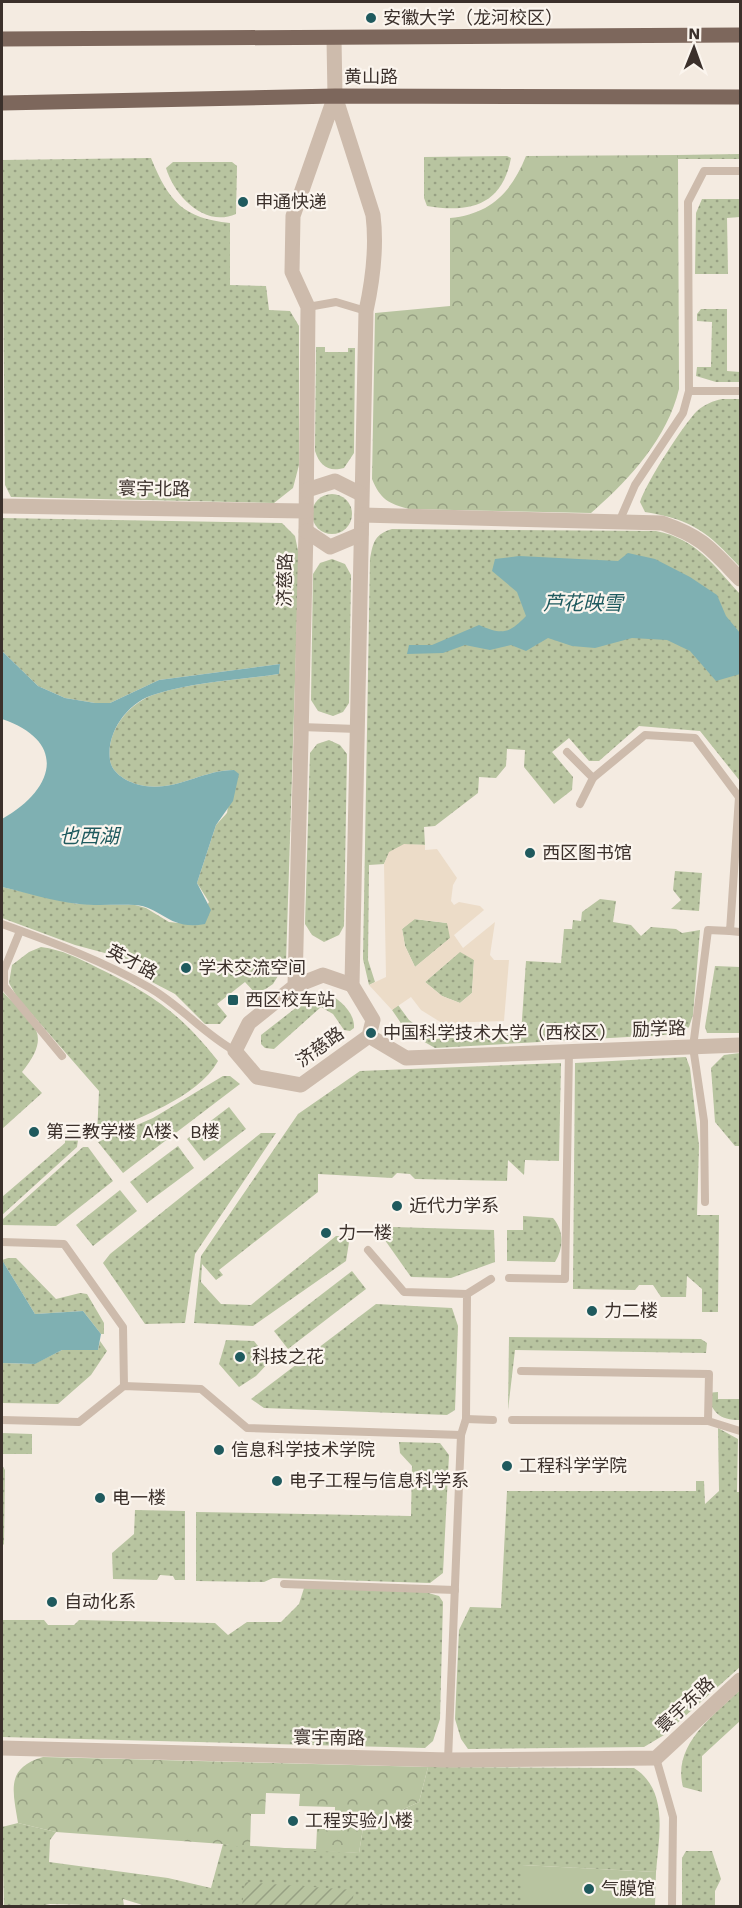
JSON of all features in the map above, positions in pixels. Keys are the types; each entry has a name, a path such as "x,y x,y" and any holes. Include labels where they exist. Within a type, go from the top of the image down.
{"main road":[{"path":"2,39 741,35"},
{"name":"黄山路","path":"2,103 335,96 741,97"}],"street":[{"path":"235,1052 249,1023 295,986 323,975 352,985 361,494 366,311 374,270 373,214 335,96 334,39"},
{"name":"济慈路","path":"295,986 307,490 308,307 292,272 292,216 335,96"},
{"path":"307,490 335,481 361,494"},
{"name":"寰宇北路","path":"2,506 306,511"},
{"path":"362,515 662,523 691,533 710,548 741,579"},
{"path":"306,531 330,546 361,534"},
{"name":"济慈路","path":"235,1052 257,1077 301,1085 369,1036 373,1020 352,985"},
{"name":"励学路","path":"369,1036 406,1058 741,1045"},
{"name":"寰宇东路","path":"656,1758 741,1680"},
{"name":"寰宇南路","path":"2,1748 448,1760 656,1758"}],"lane":[{"path":"620,522 635,485 683,413 689,391 688,202 704,171 741,171"},
{"path":"308,307 336,302 366,311"},
{"path":"689,391 741,392"},
{"path":"301,727 357,729"},
{"path":"580,804 594,778 645,735 695,738 739,797 730,931"},
{"path":"567,753 594,778"},
{"name":"英才路","path":"2,924 71,949 151,989 213,1039 235,1052"},
{"path":"705,1202 704,1121 693,1047 708,930 741,932"},
{"path":"20,931 4,970 4,986 62,1056"},
{"path":"509,1278 565,1279 569,1052"},
{"path":"2,1242 64,1244 123,1327 124,1386"},
{"path":"368,1250 404,1292 467,1294 491,1279"},
{"path":"448,1760 461,1435 466,1419 467,1294"},
{"path":"521,1371 709,1374 708,1421"},
{"path":"2,1420 79,1422 124,1386 201,1389 247,1428 461,1435"},
{"path":"466,1419 493,1420"},
{"path":"512,1420 708,1421 741,1431"},
{"path":"284,1584 454,1590"},
{"path":"656,1758 673,1817 672,1906"}],"green space":[{"path":"740,154 740,159 678,159 678,155"},
{"path":"678,155 679,389 666,425 645,457 619,487 591,513 409,509 386,500 372,479 375,313 450,306 450,218 477,212 497,199 513,181 526,156"},
{"path":"507,156 511,158 507,174 500,187 481,203 457,208 427,206 424,198 424,157"},
{"path":"151,158 164,186 180,205 200,217 230,223 230,285 266,286 269,310 290,311 299,326 299,465 293,488 274,503 11,497 5,485 2,160"},
{"path":"173,162 232,162 237,166 236,214 213,217 192,206 183,198 170,178 166,168"},
{"path":"702,199 740,199 740,217 727,218 728,274 695,274 696,213"},
{"path":"701,309 727,309 727,371 740,372 740,382 716,382 696,376 697,367 711,367 712,322 697,321 697,314"},
{"path":"316,347 325,347 325,352 348,352 348,348 355,348 354,453 344,468 325,467 319,461 315,451"},
{"path":"722,399 740,399 740,567 698,529 676,519 645,512 640,502 674,441 691,418 703,406"},
{"path":"332,494 346,500 352,514 346,528 332,534 318,528 312,514 318,500"},
{"path":"2,518 282,523 295,536 299,556 286,963 273,984 257,995 245,982 217,1004 227,1016 220,1024 205,1024 175,994 152,982 142,963 75,945 2,918 2,887 77,904 135,905 146,908 169,922 198,925 209,902 197,883 216,825 227,813 234,770 211,773 168,786 140,785 128,781 114,770 110,760 112,739 121,719 146,698 186,687 279,674 280,664 159,680 110,703 65,698 38,686 2,651"},
{"path":"392,529 656,531 683,540 694,547 740,594 740,781 700,731 639,726 599,761 589,761 569,738 552,752 573,777 572,790 554,804 524,767 525,750 507,749 506,766 496,778 479,777 478,793 435,826 424,827 425,845 400,847 391,853 384,864 369,865 368,960 375,982 369,985 363,959 370,559 378,536"},
{"path":"332,559 345,564 351,575 349,703 343,712 333,716 318,711 311,700 313,574 320,563"},
{"path":"329,740 340,745 347,754 344,926 339,935 324,942 312,935 305,924 310,753 317,744"},
{"path":"675,871 702,873 699,911 671,909 681,900 673,890"},
{"path":"600,899 616,901 613,922 631,925 641,936 651,927 676,929 682,933 700,930 693,1015 689,1027 681,1034 435,1048 407,1032 392,1010 398,1005 409,1020 435,1039 521,1034 526,961 561,963 564,929 572,929 573,920 581,921 582,912"},
{"path":"414,919 447,923 454,935 415,967 405,946 402,929"},
{"path":"41,947 77,958 117,977 164,1006 191,1030 218,1061 209,1074 181,1097 147,1115 97,1135 99,1091 17,997 9,983 12,965 29,952"},
{"path":"463,949 474,960 472,993 460,1003 442,996 425,982"},
{"path":"715,966 740,967 740,1033 707,1033 705,1027"},
{"path":"2,991 35,1028 38,1037 37,1047 22,1072 42,1093 2,1129"},
{"path":"326,992 341,1002 349,1011 354,1028 350,1031 344,1030 333,1014 321,1007 274,1049 265,1048 261,1044 261,1035 311,996"},
{"path":"740,1053 740,1146 735,1146 715,1122 711,1068 724,1055"},
{"path":"686,1057 690,1068 699,1146 697,1215 719,1215 718,1312 702,1312 702,1289 687,1276 686,1297 661,1297 653,1285 639,1285 635,1290 573,1289 575,1063"},
{"path":"561,1063 559,1161 525,1160 524,1175 508,1160 507,1181 415,1179 410,1174 397,1173 392,1178 318,1174 318,1192 219,1270 223,1275 216,1280 202,1264 201,1282 221,1304 251,1305 336,1236 350,1236 346,1261 253,1326 194,1323 201,1256 298,1114 360,1071"},
{"path":"223,1076 230,1076 240,1084 123,1173 98,1142 153,1118"},
{"path":"229,1107 246,1129 204,1161 187,1139"},
{"path":"261,1133 276,1133 195,1254 185,1323 145,1324 103,1263 110,1254"},
{"path":"65,1134 72,1134 78,1140 77,1147 2,1215 2,1197 65,1143"},
{"path":"178,1146 194,1168 147,1203 130,1182"},
{"path":"83,1147 88,1147 113,1181 56,1226 2,1225 3,1219"},
{"path":"120,1190 137,1211 93,1246 76,1225"},
{"path":"523,1216 553,1218 557,1223 562,1239 555,1262 507,1261 507,1230 523,1230"},
{"path":"393,1227 494,1230 495,1262 451,1278 411,1277 382,1236"},
{"path":"16,1258 56,1299 80,1293 87,1294 104,1323 104,1334 101,1334 83,1311 35,1314 2,1260"},
{"path":"352,1271 366,1289 288,1349 274,1331"},
{"path":"376,1304 452,1308 458,1326 455,1410 447,1415 264,1408 251,1399"},
{"path":"509,1337 701,1339 707,1343 706,1353 515,1350 508,1410"},
{"path":"226,1340 254,1341 270,1361 256,1376 239,1387 219,1364"},
{"path":"100,1341 107,1351 91,1375 58,1404 2,1403 2,1363 34,1364 62,1350 98,1350"},
{"path":"718,1392 718,1399 740,1399 740,1420 727,1419 714,1410 706,1393"},
{"path":"718,1428 738,1439 740,1667 664,1735 644,1747 468,1749 461,1739 455,1719 459,1630 470,1607 501,1608 507,1491 696,1491 696,1481 704,1481 705,1504 719,1491"},
{"path":"2,1433 32,1434 32,1454 2,1454"},
{"path":"399,1442 440,1443 449,1455 443,1573 430,1583 273,1578 264,1582 196,1581 196,1512 411,1516 412,1466 400,1453"},
{"path":"2,1465 5,1470 4,1544 2,1546"},
{"path":"135,1510 185,1511 185,1580 175,1580 173,1576 160,1575 157,1580 113,1579 112,1553 134,1534"},
{"path":"304,1588 425,1592 439,1596 443,1602 440,1719 433,1741 425,1748 2,1737 2,1620 44,1620 48,1625 74,1625 79,1620 215,1623 228,1635 247,1622 281,1622 299,1604"},
{"path":"740,1690 740,1721 702,1756 702,1792 683,1787 681,1772 683,1758 689,1745 707,1721"},
{"path":"43,1757 428,1767 419,1802 363,1828 359,1853 249,1848 223,1844 56,1832 18,1823 14,1801 14,1782 22,1767","holes":["266,1793 300,1794 299,1806 335,1807 335,1829 317,1829 316,1849 250,1847 251,1814 265,1814"]},
{"path":"428,1767 634,1768 653,1788 657,1801 660,1829 656,1872 522,1865 522,1906 146,1906 123,1899 124,1906 50,1904 4,1906 2,1827 18,1823 56,1832 50,1840 49,1862 168,1878 211,1888 223,1844 359,1853 363,1828 419,1802"},
{"path":"686,1851 712,1851 721,1879 715,1891 715,1906 682,1906 682,1858"},
{"name":"气膜馆","path":"522,1865 656,1872 655,1906 522,1906"},
{"path":"245,1882 354,1890 352,1906 242,1906"}],"shaded area":[{"path":"404,844 425,845 425,850 437,849 457,878 453,885 451,901 454,905 459,902 480,906 484,910 454,935 463,948 495,922 490,955 494,960 509,960 504,1021 442,1023 421,1010 411,997 392,1010 369,985 386,977 384,864 389,852","holes":["415,919 447,923 450,938 415,967 405,946 402,929","460,952 474,960 472,993 460,1003 442,996 425,982"]}],"water":[{"name":"芦花映雪","path":"628,553 655,559 690,577 717,595 726,616 740,633 740,674 716,681 690,651 667,640 632,638 595,648 572,646 548,638 526,651 511,645 490,650 465,645 443,653 407,654 409,645 432,645 479,625 505,631 526,616 517,592 492,571 495,559 519,556 618,561"},
{"name":"也西湖","path":"2,651 38,686 65,698 95,703 110,703 159,680 280,664 279,674 186,687 146,698 137,703 121,719 112,738 110,760 114,770 128,781 140,785 168,786 223,771 234,770 239,774 233,801 216,825 197,883 211,910 205,924 174,922 152,910 135,905 69,903 2,887 2,819 20,807 33,794 43,781 47,767 45,753 38,740 23,729 2,719"},
{"path":"2,1260 35,1314 83,1311 101,1334 98,1350 62,1350 35,1364 2,1363"}],"place":[{"name":"安徽大学（龙河校区）","path":"371,18"},
{"name":"申通快递","path":"243,202"},
{"name":"西区图书馆","path":"530,853"},
{"name":"学术交流空间","path":"186,968"},
{"name":"西区校车站","path":"233,1000"},
{"name":"中国科学技术大学（西校区）","path":"371,1033"},
{"name":"第三教学楼 A楼、B楼","path":"34,1132"},
{"name":"近代力学系","path":"397,1206"},
{"name":"力一楼","path":"326,1233"},
{"name":"力二楼","path":"592,1311"},
{"name":"科技之花","path":"240,1357"},
{"name":"信息科学技术学院","path":"219,1450"},
{"name":"工程科学学院","path":"507,1466"},
{"name":"电子工程与信息科学系","path":"277,1481"},
{"name":"电一楼","path":"100,1498"},
{"name":"自动化系","path":"52,1602"},
{"name":"工程实验小楼","path":"293,1821"},
{"name":"气膜馆","path":"589,1889"}]}
